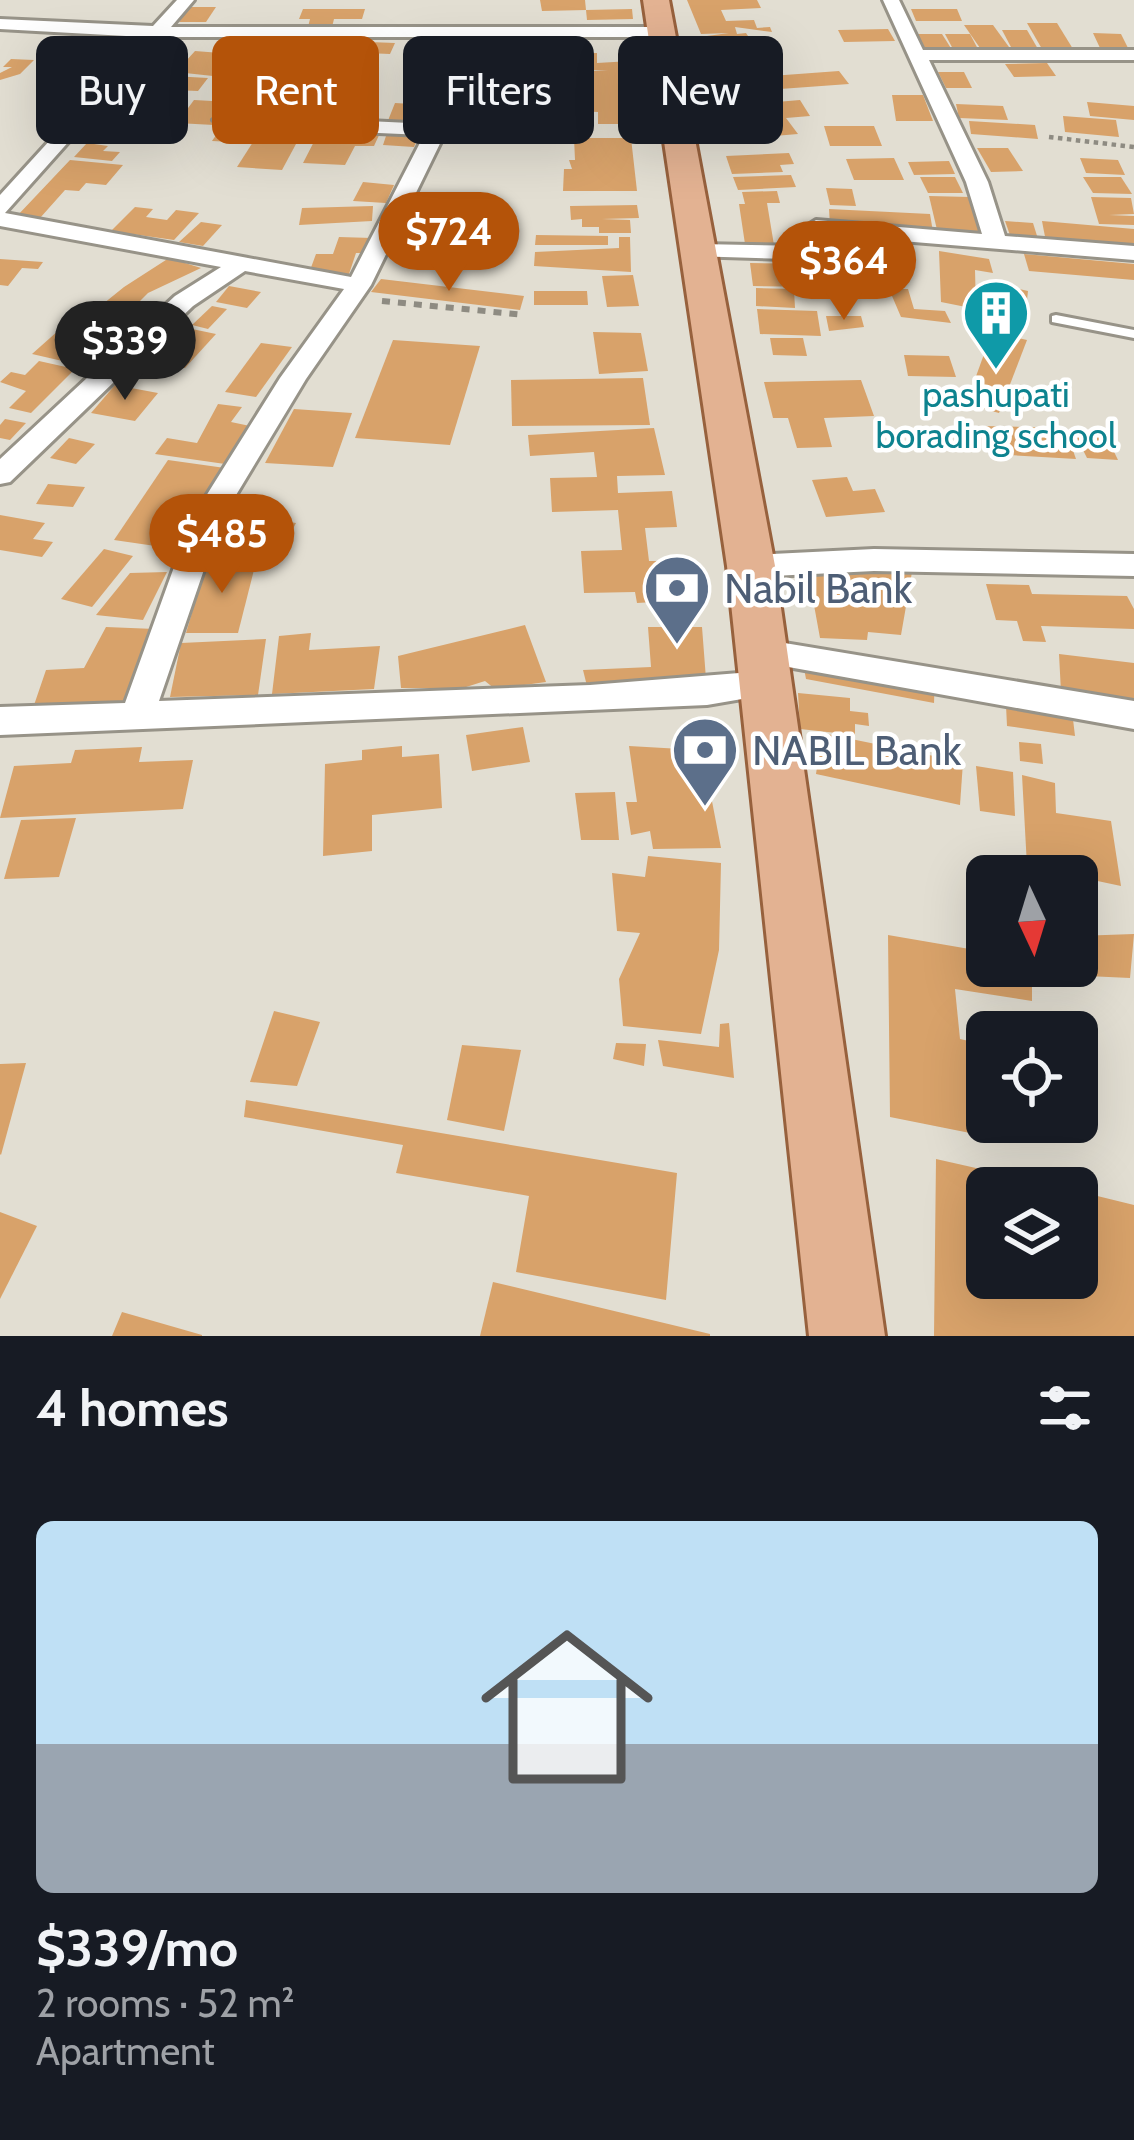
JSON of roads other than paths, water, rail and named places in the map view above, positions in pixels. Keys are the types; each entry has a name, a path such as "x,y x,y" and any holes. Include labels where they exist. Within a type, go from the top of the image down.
{"main road":[{"path":"658,16 751,566 847,1336"}],"street":[{"path":"0,208 186,0"},
{"path":"891,0 977,182 994,241"},
{"path":"0,25 158,32 484,33 658,16"},
{"path":"918,56 1134,55"},
{"path":"137,717 206,520 293,379 355,291 433,144"},
{"path":"0,219 355,291"},
{"path":"699,251 820,253 816,227 1134,253"},
{"path":"0,475 184,301 239,265"},
{"path":"751,566 874,560 1134,565"},
{"path":"0,721 707,692 763,667 1134,715"}],"lane":[{"path":"1056,319 1134,334"}],"place":[{"name":"pashupati borading school","path":"996,372"},
{"name":"Nabil Bank","path":"677,647"},
{"name":"NABIL Bank","path":"705,809"}]}
